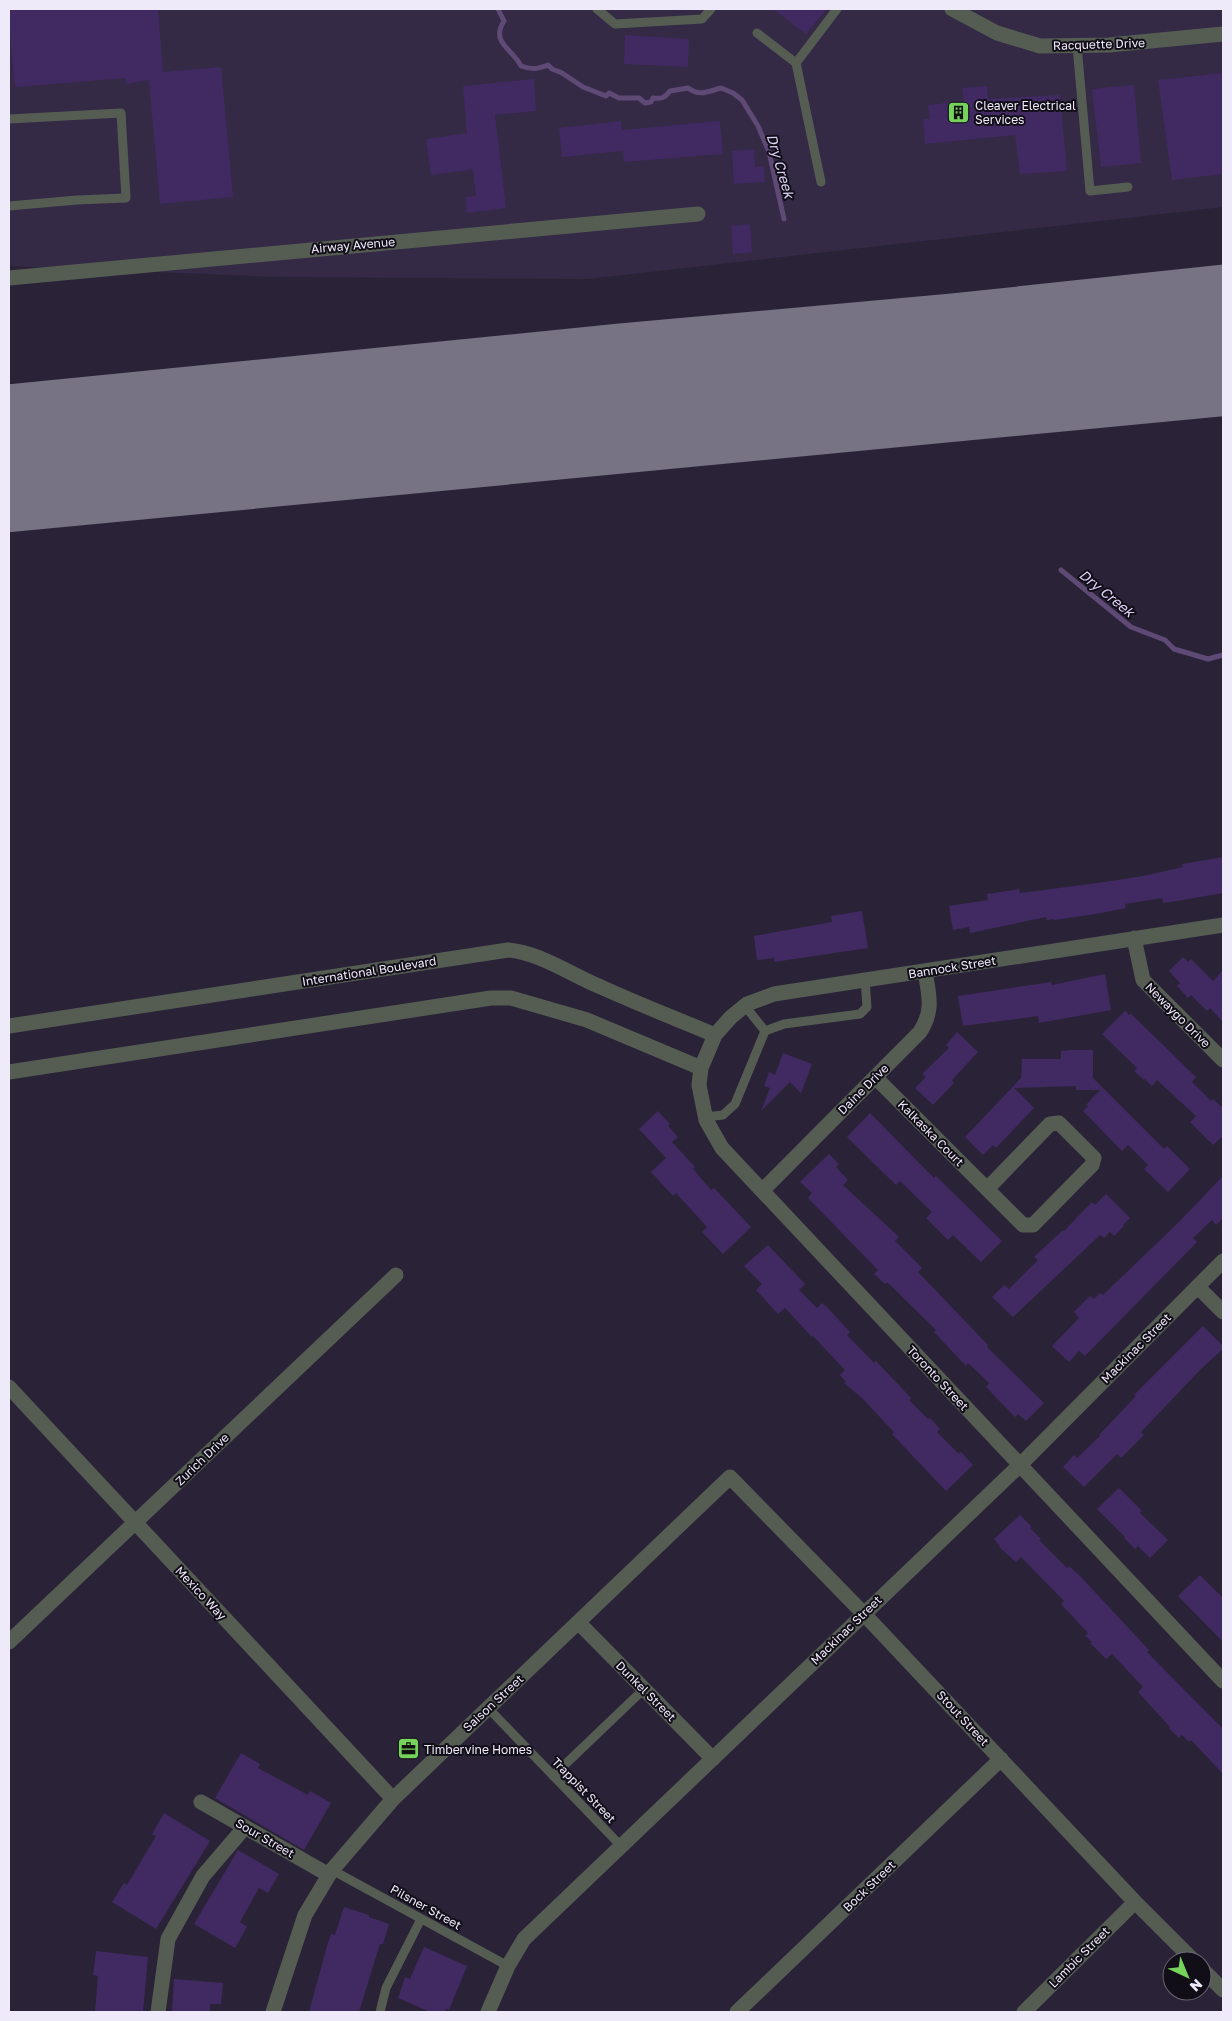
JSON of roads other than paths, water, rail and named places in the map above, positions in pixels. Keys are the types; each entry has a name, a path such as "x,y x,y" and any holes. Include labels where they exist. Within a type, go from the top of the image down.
{"street":[{"name":"Racquette Drive","path":"957,10 997,33 1040,46 1146,42 1223,34"},
{"name":"Airway Avenue","path":"9,278 516,229 698,214"},
{"name":"Bannock Street","path":"706,1053 715,1035 731,1017 745,1006 774,994 1223,925"},
{"name":"Newaygo Drive","path":"1134,938 1143,980 1223,1060"},
{"name":"International Boulevard","path":"9,1026 508,950 519,951 537,958 715,1035"},
{"name":"Daine Drive","path":"762,1191 920,1032 928,1020 930,1005 925,972"},
{"path":"9,1072 491,998 511,998 587,1020 701,1068"},
{"name":"Toronto Street","path":"706,1053 701,1068 699,1085 705,1117 722,1148 1223,1681"},
{"name":"Kalkaska Court","path":"875,1077 987,1189 1023,1225 1033,1225 1092,1165 1094,1158 1059,1123 1050,1124 987,1189"},
{"name":"Mackinac Street","path":"488,2012 508,1966 524,1938 1020,1465 1223,1261"},
{"name":"Zurich Drive","path":"9,1642 396,1275"},
{"path":"1198,1287 1223,1312"},
{"name":"Mexico Way","path":"9,1387 393,1799"},
{"name":"Stout Street","path":"730,1477 863,1613 1135,1902 1184,1951"},
{"name":"Saison Street","path":"273,2012 305,1915 330,1872 393,1799 730,1477"},
{"name":"Dunkel Street","path":"579,1623 713,1759"},
{"name":"Bock Street","path":"737,2012 1001,1759"},
{"name":"Sour Street","path":"201,1802 330,1872"},
{"path":"158,2012 168,1938 203,1876 245,1827"},
{"name":"Lambic Street","path":"1024,2012 1135,1902"},
{"path":"1212,1979 1223,1990"}],"lane":[{"path":"597,9 615,24 702,19 711,9"},
{"path":"796,63 837,9"},
{"path":"757,33 796,63 821,182"},
{"path":"1078,46 1090,191 1128,187"},
{"path":"9,119 121,113 126,198 9,206"},
{"path":"705,1117 723,1115 736,1104 765,1031 784,1024 860,1014 867,1006 865,980"},
{"path":"745,1006 765,1031"},
{"path":"553,1776 644,1690"},
{"name":"Trappist Street","path":"488,1708 621,1846"},
{"name":"Pilsner Street","path":"330,1872 508,1966"},
{"path":"380,2012 386,1988 421,1919"}],"waterway":[{"name":"Dry Creek","path":"498,9 504,21 500,29 501,40 521,66 535,68 548,65 583,87 606,96 609,93 619,98 639,98 645,103 651,102 653,98 663,98 670,91 688,88 701,93 721,88 733,93 742,100 758,126 769,152 784,219"},
{"name":"Dry Creek","path":"1061,570 1131,627 1165,640 1174,649 1208,659 1223,655"}],"place":[{"name":"Cleaver Electrical Services","path":"959,112"},
{"name":"Timbervine Homes","path":"408,1749"}]}
